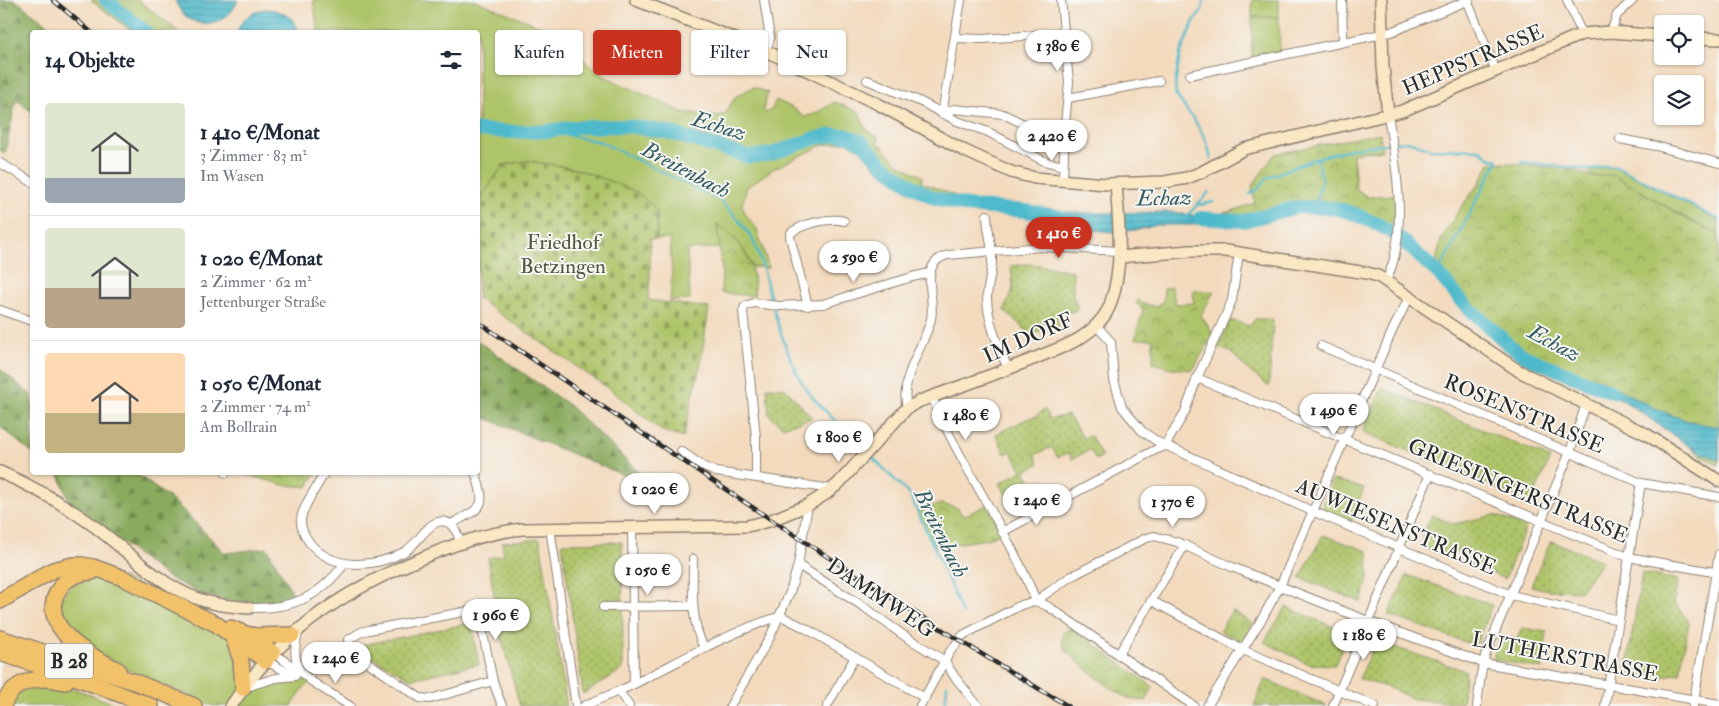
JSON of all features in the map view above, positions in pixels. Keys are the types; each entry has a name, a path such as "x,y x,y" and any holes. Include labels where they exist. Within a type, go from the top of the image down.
{"highway":[{"path":"0,601 45,573 60,568 82,565 108,572 239,635 269,657"},
{"path":"108,572 80,574 64,582 55,597 55,616 60,628 74,644 138,683"},
{"path":"239,635 270,637 296,632"},
{"path":"239,635 241,691"},
{"name":"B 28","path":"0,638 138,683 194,706"},
{"name":"B 28","path":"0,653 151,706"},
{"name":"B 28","path":"3,706 5,699 14,688 20,684 38,679 49,679 109,690"}],"street":[{"name":"HEPPSTRASSE","path":"636,0 712,30"},
{"path":"764,0 770,38 768,44"},
{"path":"942,114 961,0"},
{"path":"1061,0 1069,74 1062,181"},
{"path":"1342,0 1343,42"},
{"path":"1381,0 1388,115 1399,194 1399,220 1395,247 1391,270 1386,281"},
{"path":"1190,75 1396,31 1468,0 1496,71"},
{"path":"1567,0 1582,34"},
{"path":"1611,32 1615,19 1633,0"},
{"name":"HEPPSTRASSE","path":"768,52 883,106 963,150 1005,169 1029,177 1116,184 1165,182 1187,178 1244,149 1388,115 1582,34 1611,32 1654,35"},
{"path":"955,38 977,39 1037,35"},
{"path":"1704,38 1719,39"},
{"path":"867,80 913,98 957,121 988,132 1038,158 1063,166"},
{"path":"1068,98 1159,81"},
{"path":"942,114 954,109 1003,114 1064,143"},
{"path":"1620,139 1656,146 1719,163"},
{"path":"0,163 30,181"},
{"name":"IM DORF","path":"231,706 269,657 323,610 362,586 461,543 511,530 748,526 778,518 808,505 832,489 907,408 920,401 1070,344 1086,335 1096,325 1110,305 1119,254 1120,233 1116,184"},
{"path":"987,215 988,233 992,250 988,304 996,337 1008,369"},
{"path":"808,306 790,237 791,233 798,228 830,219 844,221"},
{"path":"907,408 905,399 906,387 932,315 933,299 930,273 933,264 942,256 1041,247 1100,250 1119,254 1190,251 1239,253 1367,273 1386,281 1519,371 1646,434 1719,481"},
{"path":"1002,532 1165,446 1185,412 1197,378 1232,300 1239,253"},
{"path":"756,477 756,437 743,311 745,306 754,303 779,306 823,304 930,273"},
{"path":"1207,706 1263,617 1280,586 1394,327 1410,296"},
{"path":"0,310 30,320"},
{"name":"AUWIESENSTRASSE","path":"1096,325 1111,342 1114,380 1122,407 1142,430 1165,446 1312,511 1511,595 1619,620"},
{"name":"ROSENSTRASSE","path":"1321,346 1641,483 1719,497"},
{"name":"GRIESINGERSTRASSE","path":"1197,378 1628,556 1717,573"},
{"path":"932,397 1036,601 1049,607 1194,706"},
{"path":"1477,706 1483,663 1570,452 1586,404"},
{"path":"681,451 711,471 832,489"},
{"path":"0,472 43,493 73,512 177,589 208,602 249,608 276,607 299,602 319,590 344,563"},
{"path":"1334,706 1430,474"},
{"path":"323,475 302,514 301,524 305,535 315,547 332,559 344,563 364,564 393,557 410,548 434,524 442,521 451,524 461,543"},
{"path":"451,524 476,512 480,505 482,494 476,475"},
{"path":"1605,706 1641,483"},
{"path":"734,705 780,616 790,592 798,565 808,505"},
{"path":"550,528 576,706"},
{"path":"632,528 634,684"},
{"name":"LUTHERSTRASSE","path":"920,706 957,642 971,630 1021,605 1036,601 1070,577 1149,537 1159,536 1368,621 1483,663 1608,685 1694,703 1719,704"},
{"path":"1118,655 1185,545"},
{"path":"1694,703 1719,554"},
{"path":"693,559 693,606 697,631 704,648"},
{"name":"DAMMWEG","path":"798,565 945,661"},
{"path":"1152,601 1242,650 1375,706"},
{"path":"603,607 693,606"},
{"path":"493,681 430,699 420,698 360,657 352,650 348,642 349,638 369,630 474,610 479,615 493,681 502,706"},
{"path":"584,706 634,684 753,625 780,616 925,698"},
{"path":"296,632 295,653 298,674"},
{"path":"269,657 350,706"},
{"path":"827,706 855,657"},
{"path":"945,661 954,676 978,706"},
{"path":"241,691 276,678 298,674"},
{"path":"619,691 629,706"}],"green space":[{"path":"0,0 15,0 55,30 30,30 30,110 16,99 5,154 0,150"},
{"path":"91,0 138,0 176,30 130,30"},
{"path":"313,0 474,0 549,30 495,30 495,75 583,75 583,59 593,67 593,75 603,75 682,112 717,116 725,114 735,97 753,87 768,93 763,110 767,113 772,109 776,100 793,108 804,117 814,114 835,102 859,112 866,129 879,138 877,143 883,146 899,164 923,177 921,182 958,197 957,203 936,197 901,174 877,169 860,149 846,142 823,145 773,169 747,187 742,205 746,215 757,229 769,268 752,267 738,243 717,224 720,248 687,250 690,300 670,301 672,278 670,239 657,239 657,210 609,181 582,171 528,161 503,165 480,200 480,30 318,30"},
{"path":"1252,0 1279,0 1279,17 1252,17"},
{"path":"1279,17 1280,53 1252,59 1252,18"},
{"path":"1380,133 1382,150 1353,153 1356,189 1368,197 1399,194 1397,236 1349,212 1323,206 1296,208 1240,220 1221,220 1224,212 1255,203 1252,186 1275,154"},
{"name":"Friedhof Betzingen","path":"528,161 582,171 637,192 657,210 657,239 650,239 648,300 709,308 700,367 683,438 660,430 611,390 480,300 480,200 503,165"},
{"path":"1490,163 1510,163 1576,171 1593,177 1615,176 1688,220 1719,235 1719,465 1703,457 1659,422 1618,394 1524,355 1463,301 1437,268 1437,257 1441,239 1459,210 1480,182"},
{"path":"1606,167 1618,168 1719,221 1719,235 1615,176 1594,177 1590,174 1590,171"},
{"path":"717,224 734,238 746,255 753,274 754,296 721,293 722,270"},
{"path":"1026,264 1073,271 1073,295 1078,310 1058,315 1059,327 1030,334 1004,310 1013,289 1011,266"},
{"path":"1171,287 1176,304 1194,303 1193,290 1214,292 1201,315 1213,334 1193,370 1171,368 1153,363 1153,339 1135,339 1143,310 1136,303 1138,300 1143,304 1157,307 1158,304 1163,302 1164,288"},
{"path":"1255,319 1273,319 1269,387 1230,352 1218,347 1230,320 1250,326"},
{"path":"480,342 570,406 655,488 485,418 480,419"},
{"path":"0,369 30,394 30,451 0,427"},
{"path":"767,387 785,388 812,418 783,427 769,415"},
{"path":"1382,388 1550,458 1531,503 1363,432"},
{"path":"1045,409 1050,419 1068,415 1083,438 1091,436 1102,457 1096,460 1090,450 1072,459 1069,453 1057,457 1052,447 1035,455 1039,464 1025,471 1036,490 1010,503 1000,483 1022,471 1011,451 1005,454 996,434 1036,416"},
{"path":"59,475 139,475 177,504 225,553 267,548 295,597 258,603 224,600 206,596 167,577 71,505"},
{"path":"248,475 315,475 308,487 284,485"},
{"path":"1333,480 1364,488 1351,521 1321,508"},
{"path":"941,504 958,508 963,516 987,505 1002,532 987,539 934,547 917,510"},
{"path":"1432,515 1453,524 1495,515 1526,527 1505,579 1472,565 1468,557 1455,551 1448,558 1423,547 1423,533"},
{"path":"1323,535 1368,551 1369,577 1361,602 1300,578"},
{"path":"540,539 567,706 520,706 500,633 488,558 504,555 502,542"},
{"path":"1551,541 1602,561 1581,591 1548,590 1531,586"},
{"path":"622,542 623,669 583,694 562,543"},
{"path":"1642,573 1678,580 1674,602 1689,622 1680,673 1659,677 1626,671"},
{"path":"80,574 123,578 233,636 243,688 295,676 311,681 302,690 292,706 213,706 86,652 54,607"},
{"path":"1407,575 1492,605 1476,646 1388,615"},
{"path":"1286,607 1348,633 1335,665 1309,664 1264,642"},
{"path":"1232,610 1253,624 1241,641 1220,631"},
{"path":"471,623 479,664 411,679 368,655 362,645"},
{"path":"1522,628 1547,632 1542,669 1493,659 1499,636 1517,639"},
{"path":"1068,629 1074,630 1153,687 1146,701 1130,699 1115,691 1076,660 1063,643 1063,633"},
{"path":"1376,641 1466,671 1462,703 1414,699 1390,688 1359,679"},
{"path":"1265,679 1327,706 1254,706"},
{"path":"65,685 120,706 8,706 24,686"}],"water":[{"path":"175,0 238,0 225,18 206,24 188,18 180,10"},
{"path":"265,9 282,12 291,18 298,30 238,30 248,16"},
{"path":"1053,211 1090,213 1174,212 1219,220 1192,225 1157,225 1138,230 1111,232 1069,227 1047,220 1043,216 1043,214"},
{"path":"1599,379 1672,415 1703,424 1719,426 1719,460 1692,448 1632,407 1595,387"}],"waterway":[{"name":"Echaz","path":"106,0 144,30"},
{"path":"1204,0 1201,12 1194,21 1180,54 1175,86 1176,95 1199,127 1207,143 1211,159"},
{"name":"Echaz","path":"480,130 548,131 576,127 628,126 667,132 749,157 771,154 813,139 832,135 845,135 861,141 885,167 932,197 966,206 1026,211 1061,217"},
{"name":"Breitenbach","path":"548,131 601,142 719,200 729,209 753,241 762,264 781,333 800,379 821,406 865,449"},
{"path":"1250,194 1258,189 1267,178 1317,158 1354,148 1408,141 1431,149 1480,150 1491,159 1498,160 1438,273"},
{"path":"1314,207 1322,180 1317,158"},
{"path":"1522,162 1592,170 1605,166 1618,167 1719,220"},
{"path":"1186,217 1209,192"},
{"path":"1200,205 1213,202"},
{"name":"Echaz","path":"1200,218 1244,221 1297,207 1334,208 1352,213 1379,225 1397,236 1438,273 1462,302 1524,356 1612,392"},
{"name":"Breitenbach","path":"870,455 910,495 962,613"},
{"name":"Breitenbach","path":"945,706 947,685"}],"railway":[{"path":"53,0 89,30"},
{"path":"480,323 844,567 1068,706"}]}
